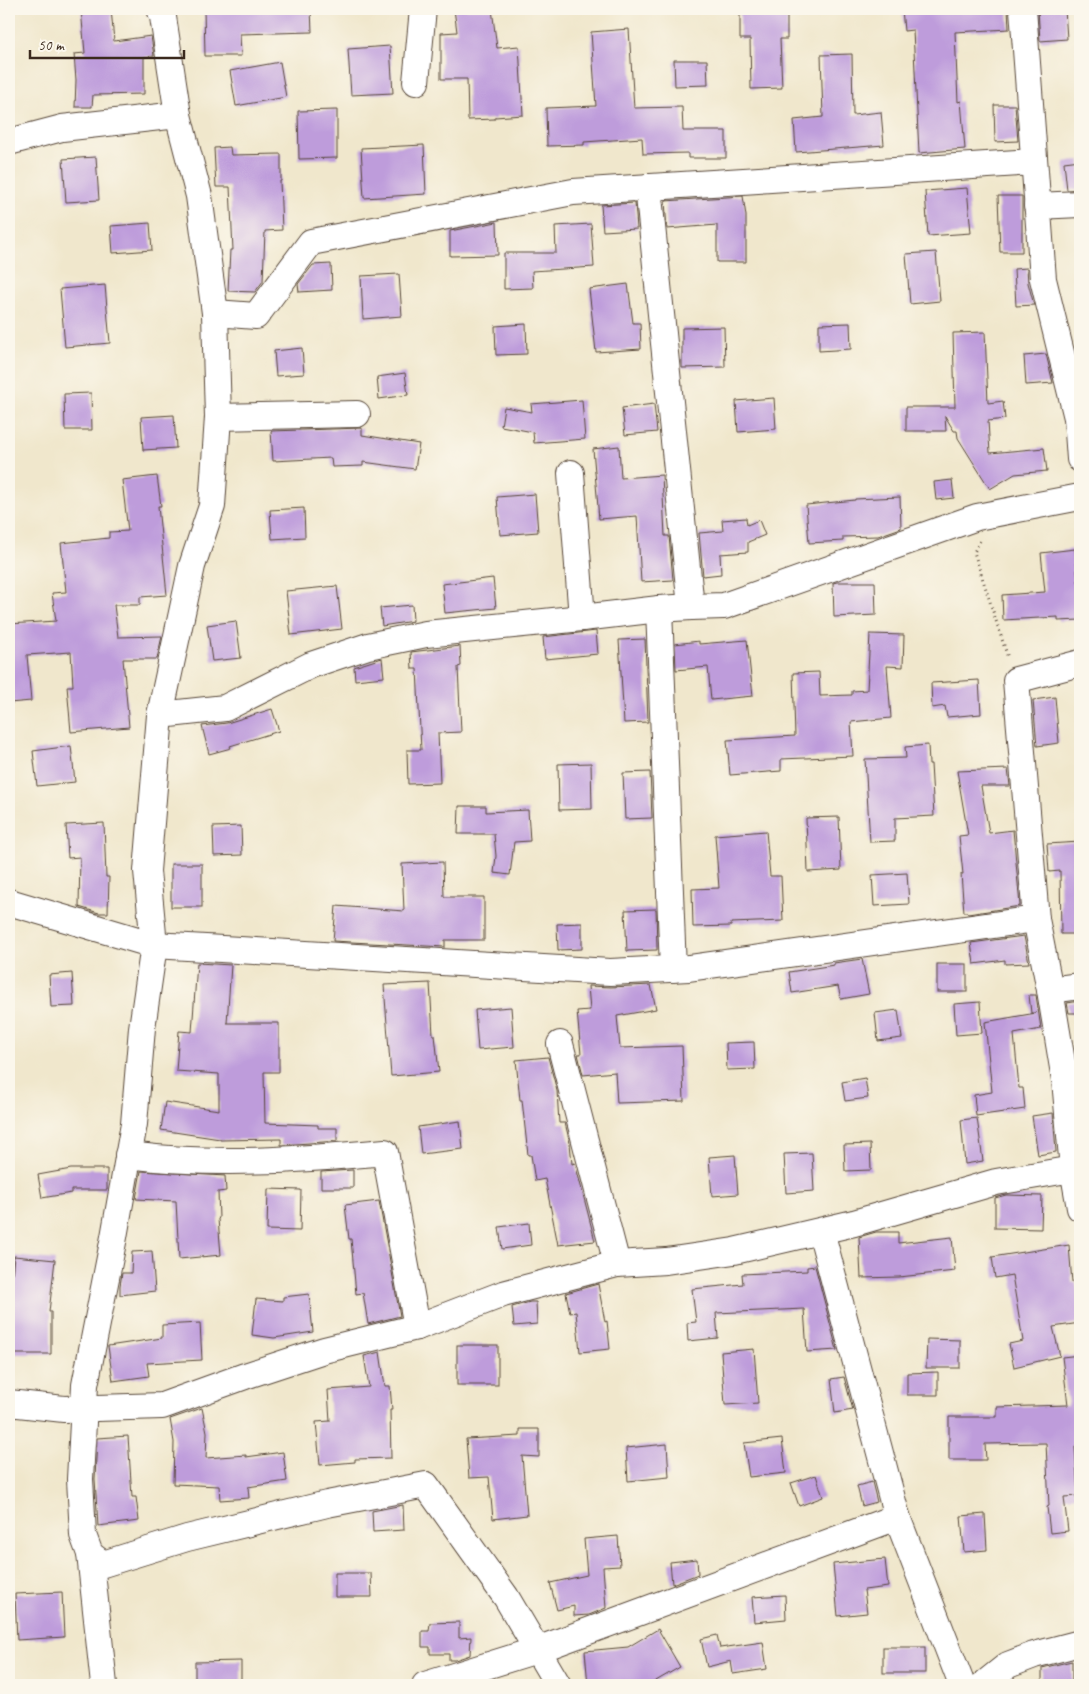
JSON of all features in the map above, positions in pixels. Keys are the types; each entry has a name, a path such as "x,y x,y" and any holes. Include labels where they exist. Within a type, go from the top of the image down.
{"street":[{"path":"104,1685 90,1554 83,1535 80,1479 85,1385 134,1124 142,1028 154,946 147,871 160,715 192,566 212,506 218,417 215,313 199,196 178,115 163,17 160,9"},
{"path":"416,82 423,9"},
{"path":"1023,9 1043,279 1077,418 1080,459"},
{"path":"9,142 62,128 178,115"},
{"path":"215,313 256,316 311,242 573,192 1034,162"},
{"path":"648,187 692,607"},
{"path":"1037,206 1080,204"},
{"path":"218,417 357,414"},
{"path":"571,473 582,618"},
{"path":"160,715 225,708 311,665 368,646 426,634 659,609 724,606 977,517 1080,497"},
{"path":"659,609 673,969"},
{"path":"1080,663 1016,680 1036,919 1065,1080 1073,1169 1080,1208"},
{"path":"9,902 154,946 610,972 698,966 1036,919"},
{"path":"1050,990 1080,986"},
{"path":"560,1044 617,1264"},
{"path":"128,1155 159,1159 228,1161 310,1159 386,1152 417,1327"},
{"path":"9,1403 64,1409 162,1406 324,1350 417,1327 503,1294 617,1264 666,1261 734,1251 854,1224 996,1182 1073,1169"},
{"path":"821,1231 897,1517 962,1685"},
{"path":"90,1554 103,1564 188,1538 289,1513 426,1485 506,1598 558,1685"},
{"path":"425,1685 537,1650 897,1517"},
{"path":"983,1685 1008,1665 1034,1655 1080,1643"}],"path":[{"path":"993,515 974,552 1016,680"}],"building":[{"path":"81,9 111,9 114,41 151,36 154,56 144,57 144,94 93,95 92,107 75,107 76,80 74,54 85,53"},
{"path":"204,9 311,9 312,32 240,34 241,56 205,56"},
{"path":"454,9 492,9 497,48 519,46 523,115 468,120 467,79 441,79 441,33 457,32"},
{"path":"902,9 1008,9 1009,29 955,32 958,102 961,101 965,149 919,153 913,30 904,31"},
{"path":"1038,9 1065,9 1067,39 1040,41"},
{"path":"787,12 787,39 780,39 782,88 751,89 750,39 740,39 740,13"},
{"path":"629,29 634,108 682,107 683,131 726,131 726,158 688,158 688,153 643,154 642,138 584,142 584,145 547,146 546,108 596,106 591,32"},
{"path":"390,46 393,93 351,95 348,49"},
{"path":"852,54 853,115 881,112 884,145 796,152 794,120 823,117 821,55"},
{"path":"674,60 707,60 708,85 675,86"},
{"path":"280,62 286,97 236,106 230,71"},
{"path":"994,105 1015,105 1018,141 995,142"},
{"path":"337,110 337,158 299,159 298,111"},
{"path":"424,145 426,194 364,198 361,148"},
{"path":"230,147 231,155 281,154 282,230 265,231 263,281 255,292 228,291 230,250 233,250 230,187 216,187 214,148"},
{"path":"96,157 99,200 66,202 63,159"},
{"path":"1080,160 1080,189 1067,190 1064,162"},
{"path":"967,188 971,233 928,236 925,191"},
{"path":"743,196 746,216 746,262 717,262 717,225 667,229 665,201"},
{"path":"998,196 1022,196 1022,252 1000,252"},
{"path":"635,203 637,229 603,231 601,205"},
{"path":"497,222 498,255 450,256 450,231"},
{"path":"150,223 152,250 113,253 111,226"},
{"path":"591,224 594,267 532,271 533,288 504,289 504,253 556,253 555,226"},
{"path":"936,252 940,301 910,304 906,254"},
{"path":"331,264 332,290 299,292 298,284 313,265"},
{"path":"1027,268 1028,283 1034,305 1016,306 1014,269"},
{"path":"399,274 402,316 363,319 361,276"},
{"path":"628,284 633,323 640,323 641,349 596,352 589,289"},
{"path":"105,285 110,343 65,347 60,289"},
{"path":"850,323 851,349 819,351 819,324"},
{"path":"526,324 527,354 496,355 495,326"},
{"path":"724,327 725,367 682,368 682,328"},
{"path":"985,332 988,403 1003,401 1005,419 988,421 990,453 1044,448 1047,471 1015,474 990,489 958,438 957,431 954,431 945,416 946,431 906,431 906,407 955,407 953,333"},
{"path":"302,348 304,374 276,376 274,351"},
{"path":"1046,354 1053,383 1026,385 1024,356"},
{"path":"405,373 408,395 379,399 377,377"},
{"path":"91,393 92,430 65,430 64,394"},
{"path":"774,398 776,429 738,432 736,401"},
{"path":"582,400 585,439 534,443 533,432 501,426 504,407 532,412 531,404"},
{"path":"654,404 657,432 625,435 622,408"},
{"path":"174,415 176,448 143,450 141,417"},
{"path":"362,428 362,435 419,444 415,469 363,462 363,466 332,467 331,458 273,461 271,431"},
{"path":"619,446 621,478 662,475 665,536 669,536 673,580 641,582 637,516 599,519 593,449"},
{"path":"157,476 161,506 158,506 167,595 140,597 140,605 114,605 118,637 162,636 157,659 123,659 129,727 71,732 67,686 73,686 71,652 27,655 31,701 9,703 9,624 56,621 52,593 66,592 61,543 109,538 109,532 128,531 122,480"},
{"path":"952,480 954,498 936,500 934,482"},
{"path":"535,494 538,532 500,535 497,497"},
{"path":"900,497 901,528 878,536 843,537 843,541 809,543 806,505 855,499"},
{"path":"304,508 305,537 272,539 270,510"},
{"path":"746,518 747,525 759,520 765,535 748,542 748,552 720,554 721,574 703,576 699,533 723,531 722,520"},
{"path":"1075,549 1078,582 1080,582 1080,620 1058,621 1058,617 1003,620 1002,595 1045,592 1041,553"},
{"path":"493,578 496,608 445,613 442,584"},
{"path":"875,582 876,615 834,617 833,583"},
{"path":"337,586 342,629 291,635 286,591"},
{"path":"412,605 413,621 382,626 380,608"},
{"path":"236,621 241,658 212,661 207,625"},
{"path":"596,631 598,654 545,659 543,637"},
{"path":"870,634 904,635 903,667 887,666 891,718 851,722 853,756 781,759 781,771 730,775 727,740 795,736 793,673 819,672 820,696 852,695 852,691 867,690"},
{"path":"645,639 648,722 624,723 619,640"},
{"path":"747,640 753,696 711,700 708,667 676,670 675,644 699,641 699,644"},
{"path":"460,646 461,666 458,667 461,732 438,733 440,783 408,784 407,750 421,750 417,669 412,669 411,652"},
{"path":"382,658 384,677 355,680 354,667"},
{"path":"979,680 981,714 947,717 945,706 932,708 931,683"},
{"path":"1055,697 1059,743 1037,746 1033,700"},
{"path":"272,709 279,731 209,754 202,726 227,723"},
{"path":"928,745 934,816 895,818 895,841 870,842 865,759 906,758 905,747"},
{"path":"71,746 75,782 37,786 33,751"},
{"path":"591,763 592,809 559,810 558,764"},
{"path":"1008,769 1010,786 981,786 989,833 1013,830 1020,906 968,914 964,912 959,836 968,835 957,771"},
{"path":"650,772 652,818 625,819 623,773"},
{"path":"459,806 486,806 486,812 528,810 530,841 514,842 510,875 494,873 496,856 494,834 458,834"},
{"path":"839,817 841,870 808,872 806,818"},
{"path":"104,823 106,877 109,877 108,913 99,913 79,907 80,857 68,858 66,825"},
{"path":"241,826 242,855 214,856 213,827"},
{"path":"766,831 770,876 781,876 783,921 731,923 731,926 693,927 692,889 719,888 715,835"},
{"path":"1080,842 1080,934 1061,934 1060,871 1049,872 1047,844"},
{"path":"443,862 444,897 484,897 484,940 445,940 445,947 333,941 336,906 404,911 402,864"},
{"path":"171,864 202,864 202,907 171,907"},
{"path":"907,873 909,904 874,906 872,875"},
{"path":"656,909 657,950 627,951 625,910"},
{"path":"582,923 582,949 558,950 557,924"},
{"path":"1024,936 1029,963 1005,964 1005,960 974,964 971,943"},
{"path":"862,959 869,994 841,999 838,986 792,993 789,972"},
{"path":"197,963 231,965 227,1023 279,1023 279,1072 264,1072 265,1123 318,1125 318,1128 337,1128 337,1141 281,1145 281,1139 220,1140 161,1130 165,1102 219,1110 219,1074 176,1071 179,1031 192,1032"},
{"path":"937,964 967,964 967,992 937,992"},
{"path":"72,973 74,1006 51,1007 49,975"},
{"path":"430,983 433,1035 435,1035 439,1072 391,1076 384,985"},
{"path":"651,985 656,1009 617,1016 620,1048 682,1046 684,1101 617,1103 615,1072 583,1075 578,1054 581,1054 577,1011 590,1010 588,986"},
{"path":"1029,995 1036,995 1041,1029 1014,1034 1019,1088 1023,1088 1025,1109 976,1116 974,1095 992,1092 985,1022 1036,1013 1031,1013"},
{"path":"1080,1001 1080,1013 1069,1013 1067,1003"},
{"path":"980,1002 982,1033 956,1035 954,1004"},
{"path":"511,1007 514,1047 478,1050 475,1010"},
{"path":"898,1010 902,1038 878,1041 875,1013"},
{"path":"754,1042 755,1069 727,1070 726,1043"},
{"path":"548,1057 557,1091 559,1123 565,1123 570,1143 572,1164 575,1163 595,1241 558,1245 545,1179 535,1181 531,1155 528,1155 516,1060"},
{"path":"865,1078 868,1098 845,1101 842,1082"},
{"path":"1053,1113 1056,1152 1038,1155 1032,1116"},
{"path":"977,1118 983,1161 965,1164 961,1120"},
{"path":"460,1121 463,1149 421,1154 418,1127"},
{"path":"870,1144 871,1170 845,1171 844,1145"},
{"path":"812,1153 814,1191 786,1193 784,1154"},
{"path":"735,1155 738,1194 712,1196 709,1157"},
{"path":"71,1169 107,1169 107,1190 71,1190 71,1193 42,1198 38,1175"},
{"path":"353,1170 353,1188 321,1188 321,1172"},
{"path":"141,1171 225,1176 226,1191 218,1192 221,1255 179,1259 176,1201 136,1199"},
{"path":"268,1189 301,1190 300,1231 267,1230"},
{"path":"1006,1195 1042,1196 1041,1229 995,1228 995,1198"},
{"path":"379,1201 400,1316 368,1324 363,1293 356,1294 351,1239 349,1239 345,1205"},
{"path":"529,1223 531,1245 502,1249 499,1227"},
{"path":"876,1232 898,1232 898,1243 952,1237 955,1271 899,1277 861,1278 859,1237"},
{"path":"1069,1245 1072,1283 1076,1282 1080,1323 1053,1327 1060,1356 1014,1367 1009,1344 1023,1341 1012,1275 995,1278 992,1257"},
{"path":"152,1251 155,1291 120,1295 122,1273 131,1273 132,1252"},
{"path":"14,1256 55,1260 49,1312 51,1312 51,1354 9,1354 9,1310"},
{"path":"815,1266 837,1350 807,1352 804,1309 716,1313 718,1338 688,1341 687,1323 696,1322 692,1289 743,1284 742,1274 807,1271 807,1267"},
{"path":"598,1284 605,1322 607,1321 610,1349 580,1352 576,1312 570,1313 566,1293"},
{"path":"309,1294 313,1332 274,1338 252,1335 256,1299 283,1301 283,1297"},
{"path":"536,1302 537,1324 514,1326 512,1307"},
{"path":"200,1323 202,1360 147,1363 149,1376 113,1381 108,1346 162,1338 162,1325"},
{"path":"927,1339 960,1340 960,1368 926,1368"},
{"path":"457,1345 498,1345 498,1385 457,1385"},
{"path":"754,1349 758,1403 725,1405 721,1352"},
{"path":"380,1352 385,1386 390,1386 392,1410 390,1410 391,1458 355,1459 355,1462 320,1465 316,1422 330,1421 328,1390 369,1387 364,1356"},
{"path":"1080,1355 1080,1447 1075,1447 1078,1496 1064,1497 1068,1531 1050,1533 1047,1507 1049,1506 1046,1443 985,1444 986,1460 949,1460 949,1417 997,1417 997,1407 1068,1405 1062,1357"},
{"path":"938,1372 938,1395 907,1395 907,1373"},
{"path":"844,1377 853,1410 835,1413 831,1379"},
{"path":"202,1408 207,1432 206,1458 246,1455 246,1457 283,1452 287,1481 248,1487 249,1498 220,1500 219,1486 173,1484 174,1442 170,1419"},
{"path":"520,1429 539,1429 539,1457 522,1456 527,1515 493,1519 489,1477 469,1478 466,1439 520,1436"},
{"path":"128,1436 132,1497 136,1497 139,1521 98,1526 95,1479 97,1438"},
{"path":"782,1439 786,1473 749,1477 744,1443"},
{"path":"667,1444 669,1477 628,1481 626,1448"},
{"path":"816,1475 823,1497 799,1506 791,1483"},
{"path":"872,1482 877,1502 862,1506 857,1486"},
{"path":"403,1505 404,1530 373,1532 372,1511"},
{"path":"985,1514 987,1550 964,1552 961,1516"},
{"path":"618,1536 620,1566 603,1567 606,1608 589,1615 574,1616 574,1606 557,1610 550,1583 587,1575 584,1539"},
{"path":"697,1559 698,1574 672,1584 670,1562"},
{"path":"885,1559 888,1587 864,1590 867,1613 838,1616 833,1564"},
{"path":"335,1573 371,1573 372,1597 335,1597"},
{"path":"62,1592 64,1637 17,1640 15,1594"},
{"path":"785,1595 786,1619 754,1622 752,1597"},
{"path":"459,1622 459,1638 471,1637 470,1655 449,1660 449,1654 430,1654 430,1647 422,1647 422,1631 429,1631 430,1623"},
{"path":"658,1629 680,1667 649,1685 588,1685 585,1651 628,1647"},
{"path":"717,1635 720,1648 763,1642 767,1669 733,1674 731,1661 707,1667 701,1639"},
{"path":"883,1647 925,1647 925,1673 883,1673"},
{"path":"241,1661 241,1685 195,1685 195,1662"},
{"path":"1072,1661 1072,1685 1042,1685 1042,1668"}]}
